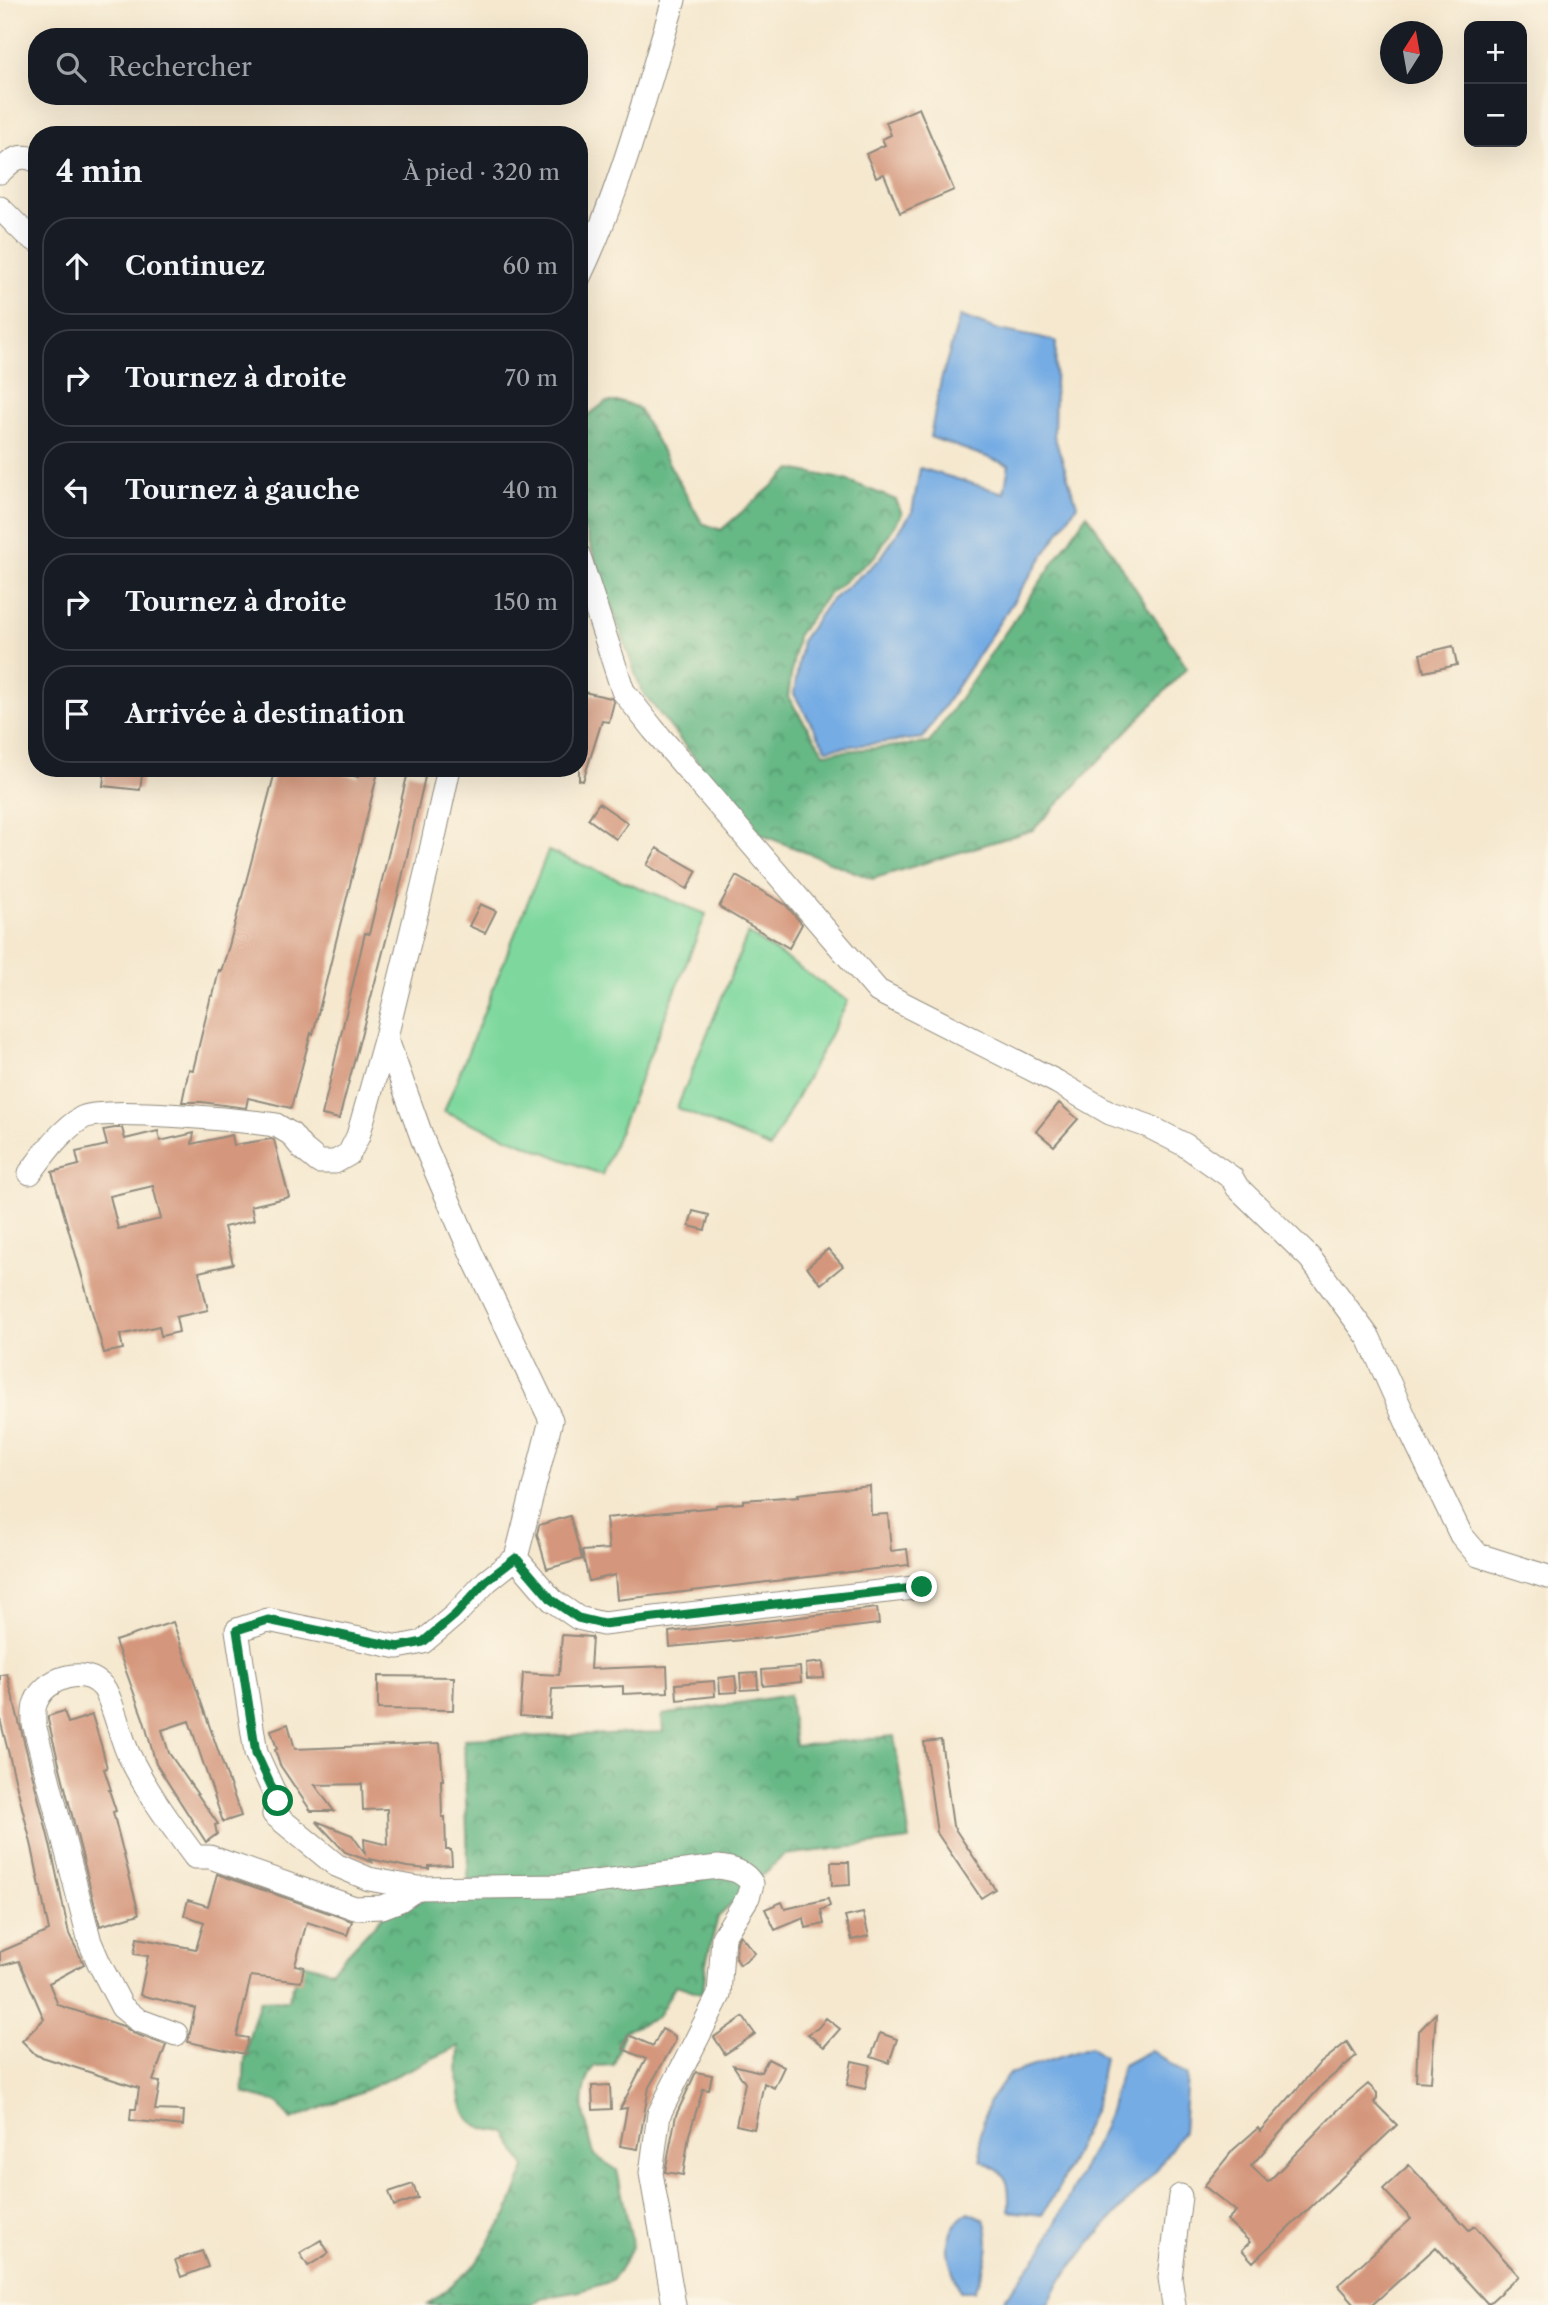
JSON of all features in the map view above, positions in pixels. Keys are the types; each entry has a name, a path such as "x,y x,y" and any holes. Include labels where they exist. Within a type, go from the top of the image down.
{"street":[{"path":"588,258 644,101 674,0"},
{"path":"0,172 14,158 28,157"},
{"path":"0,208 28,235"},
{"path":"588,584 623,691 878,990 1057,1082 1110,1113 1147,1126 1185,1145 1232,1178 1237,1187 1310,1258 1368,1338 1461,1535 1478,1555 1548,1577"},
{"path":"30,1173 62,1133 84,1116 113,1113 276,1125 291,1134 302,1148 319,1162 335,1162 349,1154 358,1136 386,1037 447,777"},
{"path":"386,1037 430,1159 473,1257 551,1420 516,1558 486,1581 455,1615 423,1642 398,1647 268,1620 237,1630 256,1753 278,1801 274,1814 335,1865 369,1879 418,1888 562,1886 718,1867 734,1869 747,1875 752,1884 748,1897 723,1937 719,1995 659,2114 651,2173 674,2305"},
{"path":"516,1558 552,1600 578,1618 603,1624 922,1587"},
{"path":"176,2034 138,2020 122,2007 90,1942 34,1724 35,1703 46,1686 66,1677 85,1675 103,1687 126,1750 147,1791 195,1857 210,1857 355,1908 382,1907 400,1900 418,1888"},
{"path":"1174,2305 1170,2278 1180,2196"}],"green space":[{"path":"606,402 623,402 638,408 702,523 721,530 792,469 846,480 896,500 902,514 876,555 827,596 797,636 788,697 824,753 929,743 1087,514 1187,668 1033,830 872,879 752,831 641,690 588,539 588,415"},
{"path":"548,851 706,914 602,1175 444,1112"},
{"path":"748,933 848,1001 770,1148 677,1108"},
{"path":"789,1695 795,1746 894,1736 910,1840 784,1855 718,1917 706,1963 703,1994 676,1985 657,2018 624,2031 614,2065 594,2066 585,2089 585,2120 594,2155 617,2170 633,2246 612,2281 580,2291 541,2298 532,2305 428,2305 473,2267 508,2213 525,2168 506,2132 476,2125 465,2112 459,2084 459,2046 363,2091 291,2120 278,2103 244,2093 247,2047 260,2001 288,2000 302,1963 331,1971 393,1905 420,1898 469,1896 464,1739 663,1732 662,1715"}],"water":[{"path":"960,316 999,330 1056,341 1054,435 1077,505 923,738 826,749 794,694 802,640 828,603 879,560 912,512 920,468 1004,493 1009,465 930,437 941,380"},
{"path":"1090,2047 1104,2057 1096,2104 1060,2185 1042,2215 1009,2211 1006,2180 998,2170 981,2160 980,2134 988,2103 1009,2074"},
{"path":"1151,2050 1187,2076 1183,2131 1156,2171 1102,2229 1059,2282 1048,2305 1000,2305 1042,2250 1104,2127 1123,2065"},
{"path":"968,2212 984,2219 988,2247 974,2291 960,2291 948,2248 952,2230"}],"building":[{"path":"919,108 954,190 900,213 884,174 876,177 866,154 885,145 882,139 891,135 886,122"},
{"path":"1453,646 1457,665 1424,672 1420,654"},
{"path":"588,693 611,698 614,702 609,722 602,721 588,765"},
{"path":"104,777 142,777 140,790 103,786"},
{"path":"274,777 377,777 313,1034 311,1033 291,1108 248,1098 246,1108 182,1102 189,1069 193,1070 211,996 229,946"},
{"path":"407,777 425,777 399,891 339,1119 322,1115 365,933 369,934"},
{"path":"599,803 628,823 616,839 588,819"},
{"path":"657,848 697,871 687,889 647,865"},
{"path":"736,876 786,905 802,924 789,948 719,907"},
{"path":"480,904 496,911 485,933 469,926"},
{"path":"1059,1103 1078,1119 1054,1146 1036,1131"},
{"path":"122,1128 125,1139 158,1131 160,1141 194,1133 192,1144 232,1135 234,1145 274,1140 289,1197 251,1206 254,1220 224,1227 233,1264 199,1272 208,1310 176,1317 179,1332 161,1336 159,1326 120,1335 123,1349 104,1353 52,1172 79,1165 76,1152 107,1145 103,1130","holes":["153,1186 161,1219 118,1229 110,1196"]},
{"path":"693,1211 709,1215 705,1230 689,1226"},
{"path":"828,1249 843,1266 821,1284 807,1267"},
{"path":"870,1486 871,1515 888,1514 891,1551 907,1549 909,1565 617,1600 615,1575 589,1581 582,1551 609,1549 606,1518 716,1507 743,1503 743,1500 799,1496 798,1494"},
{"path":"570,1516 582,1559 547,1569 537,1534 539,1525"},
{"path":"877,1608 879,1624 670,1647 669,1632"},
{"path":"173,1622 241,1816 223,1822 189,1721 162,1730 169,1753 218,1824 215,1825 217,1834 206,1842 156,1764 144,1721 115,1641"},
{"path":"562,1635 592,1637 590,1669 667,1666 668,1692 623,1694 623,1686 552,1689 550,1718 520,1716 523,1673 559,1675"},
{"path":"823,1662 824,1678 807,1679 806,1664"},
{"path":"800,1667 801,1682 763,1686 762,1670"},
{"path":"757,1673 758,1689 741,1690 740,1674"},
{"path":"7,1674 51,1848 69,1934 84,1964 49,1983 58,2005 123,2026 133,2033 166,2045 153,2081 160,2082 155,2110 184,2111 183,2126 130,2120 131,2109 136,2109 139,2088 36,2055 22,2041 44,2019 19,1961 0,1966 0,1952 49,1931 32,1847 0,1719 0,1675"},
{"path":"378,1676 454,1677 453,1710 378,1709"},
{"path":"735,1676 737,1692 720,1693 719,1678"},
{"path":"714,1681 715,1696 677,1700 676,1684"},
{"path":"64,1711 68,1723 92,1715 107,1768 104,1769 116,1811 113,1812 139,1914 100,1926 48,1720 48,1716"},
{"path":"288,1724 295,1749 440,1743 442,1817 445,1817 446,1850 451,1850 452,1865 429,1866 429,1869 407,1867 370,1859 372,1862 345,1852 316,1821 352,1835 365,1853 364,1839 388,1845 387,1809 363,1810 362,1784 315,1785 334,1811 311,1811 280,1765 275,1750 277,1749 271,1730"},
{"path":"941,1740 953,1826 995,1889 981,1898 937,1833 924,1742"},
{"path":"831,1862 849,1862 850,1885 832,1886"},
{"path":"217,1874 352,1921 347,1935 307,1922 295,1965 304,1967 301,1982 251,1976 237,2036 248,2038 245,2054 188,2042 195,2008 140,1995 148,1956 134,1954 137,1938 196,1949 204,1922 184,1915 188,1900 208,1906"},
{"path":"828,1899 830,1906 821,1910 824,1924 806,1928 804,1918 775,1930 765,1909 782,1902 785,1909"},
{"path":"863,1913 869,1936 852,1940 845,1917"},
{"path":"740,1935 755,1953 740,1965 736,1958"},
{"path":"1436,2013 1431,2082 1416,2081 1418,2032"},
{"path":"743,2017 755,2034 725,2054 714,2037"},
{"path":"826,2018 840,2029 824,2047 808,2034 818,2028"},
{"path":"662,2029 675,2036 675,2042 649,2087 638,2149 620,2146 627,2108 620,2109 646,2059 623,2049 629,2035 653,2046"},
{"path":"880,2033 897,2039 889,2063 871,2057"},
{"path":"1347,2042 1356,2056 1323,2084 1251,2166 1268,2182 1340,2108 1368,2084 1377,2093 1374,2102 1397,2125 1253,2262 1242,2250 1250,2242 1227,2220 1236,2211 1204,2186 1233,2150 1258,2128 1260,2131 1318,2065"},
{"path":"768,2059 784,2067 774,2088 764,2083 754,2129 736,2125 745,2083 733,2065 761,2072"},
{"path":"852,2061 870,2065 865,2089 847,2085"},
{"path":"696,2072 712,2075 709,2090 703,2089 689,2135 683,2175 665,2172 676,2115"},
{"path":"610,2085 611,2109 593,2110 592,2086"},
{"path":"1409,2165 1469,2230 1475,2226 1519,2276 1488,2304 1436,2247 1372,2305 1356,2305 1338,2285 1411,2219 1383,2189"},
{"path":"413,2184 418,2198 394,2206 389,2192"},
{"path":"321,2240 329,2253 308,2266 300,2253"},
{"path":"202,2251 208,2267 181,2277 175,2260"}],"route":[{"path":"278,1801 256,1753 237,1630 268,1620 398,1647 423,1642 455,1615 486,1581 516,1558 552,1600 578,1618 603,1624 922,1587"}]}
